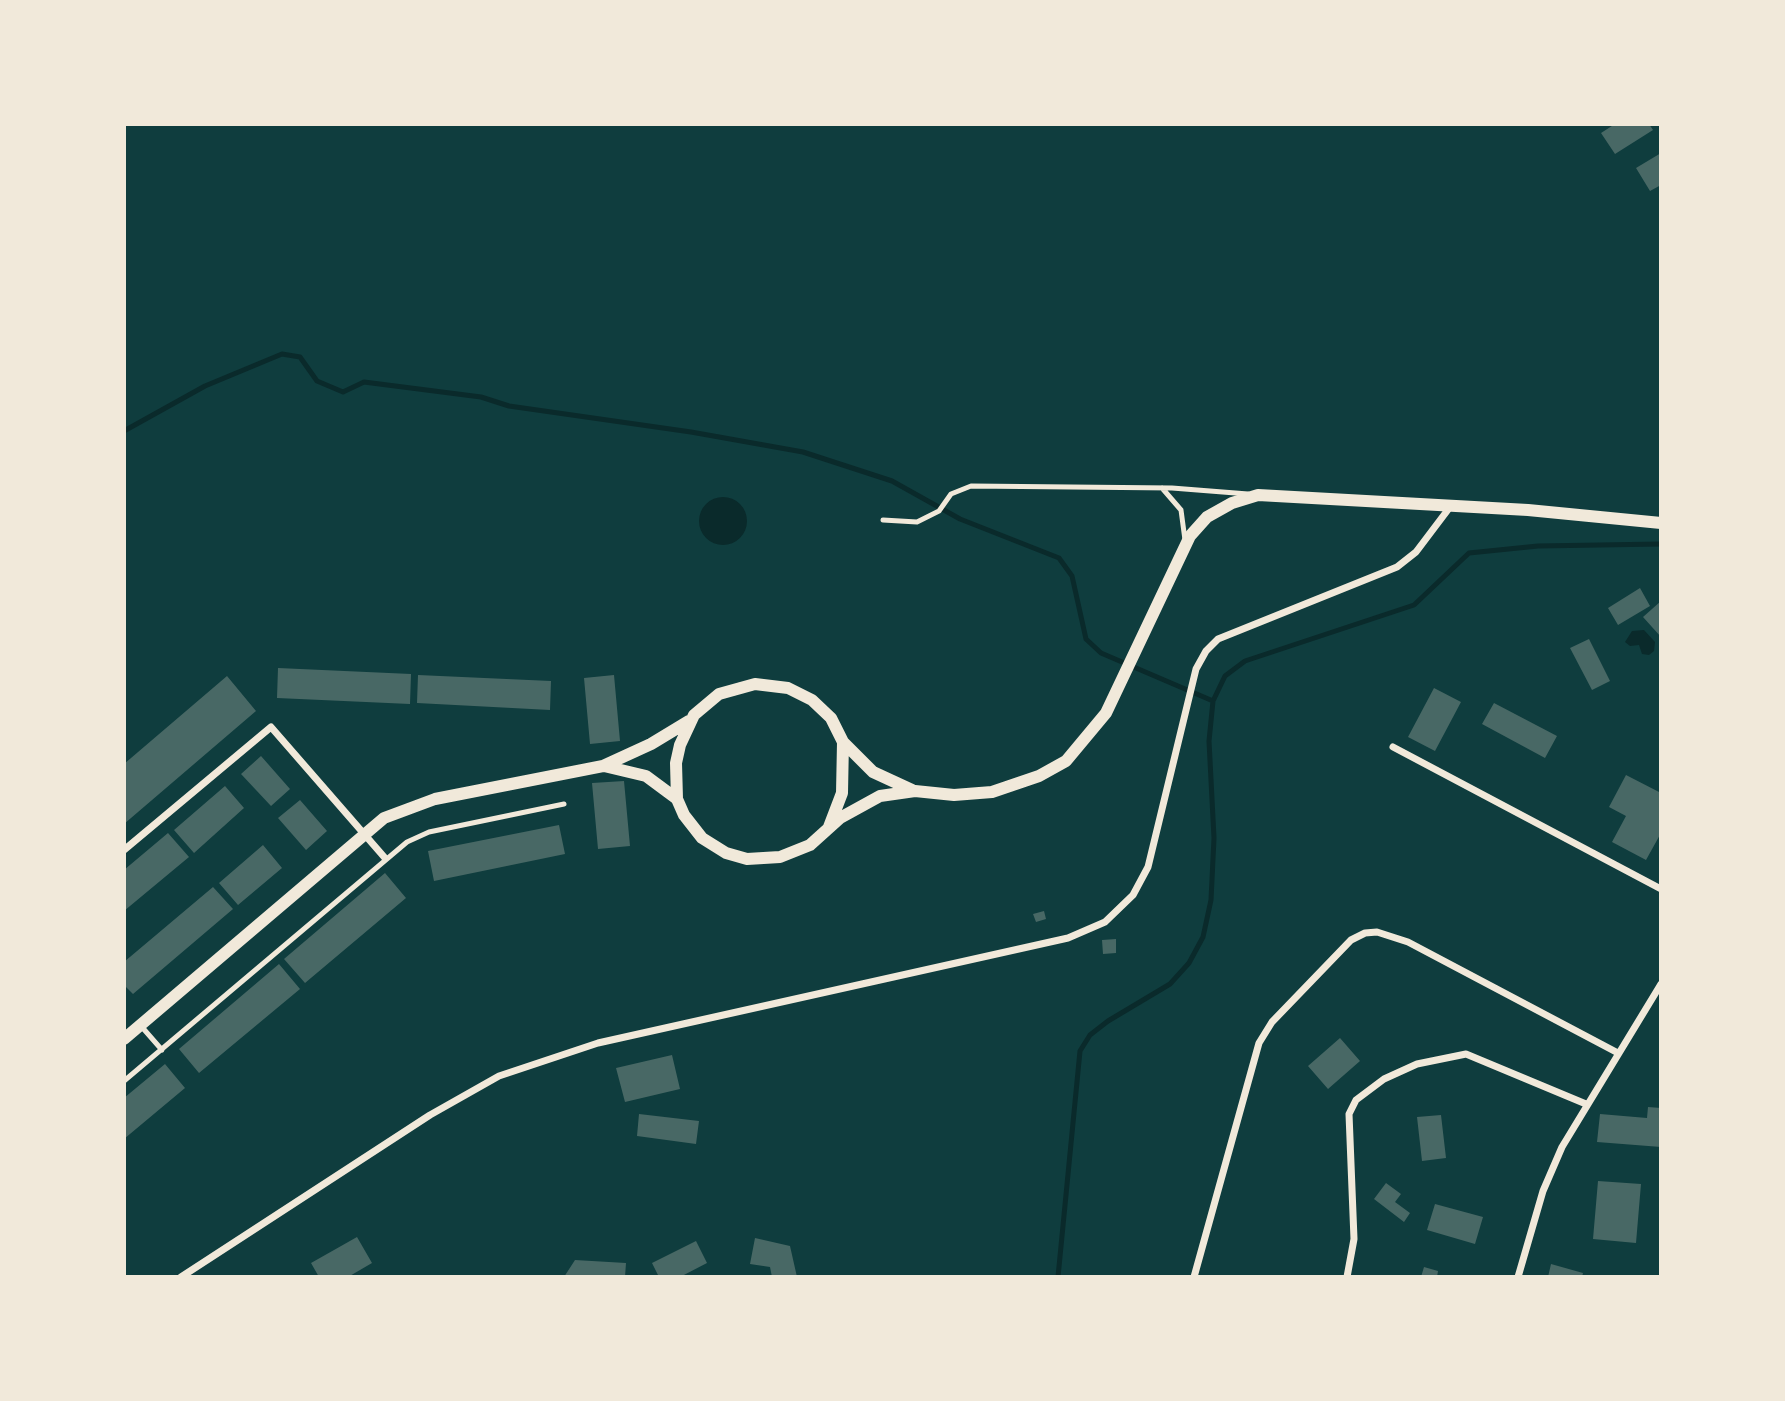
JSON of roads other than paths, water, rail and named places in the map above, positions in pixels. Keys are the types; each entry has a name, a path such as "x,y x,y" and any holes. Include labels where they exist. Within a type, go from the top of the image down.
{"street":[{"path":"689,721 677,755 677,799 684,816 702,838 726,853 764,860 793,854 810,845 829,827 868,800 915,791 954,795 992,792 1050,771 1074,754 1107,713 1186,544 1207,517 1232,503 1258,495 1658,520"},
{"path":"181,1277 430,1115 499,1076 598,1043 1068,938 1099,926 1128,901 1148,867 1192,685 1201,659 1218,639 1397,568 1416,552 1450,507"},
{"path":"124,1039 362,835 388,816 424,802 603,766 689,721 705,703 719,694 747,685 768,684 788,688 812,700 831,718 843,742 873,772 915,791"},
{"path":"124,850 271,727 362,835 385,858"},
{"path":"829,827 842,793 843,742"},
{"path":"1393,747 1661,889"},
{"path":"603,766 646,776 677,799"},
{"path":"1194,1277 1259,1043 1272,1022 1351,940 1365,933 1377,932 1408,942 1618,1053"},
{"path":"1518,1277 1548,1179 1586,1104 1661,984"},
{"path":"1347,1277 1354,1239 1349,1114 1356,1100 1384,1079 1417,1064 1466,1054 1479,1057 1586,1104"}],"lane":[{"path":"883,520 917,522 939,511 951,494 971,486 1162,488 1258,495"},
{"path":"1162,488 1181,510 1186,544"},
{"path":"124,1081 407,842 429,832 564,804"},
{"path":"140,1025 162,1050"}],"water":[{"path":"723,497 740,504 747,521 740,538 723,545 706,538 699,521 706,504"},
{"path":"1644,630 1655,642 1654,651 1649,655 1642,654 1639,645 1630,646 1625,642 1632,631"}],"waterway":[{"path":"124,431 205,386 282,354 300,357 317,381 343,392 364,382 481,397 509,406 691,432 803,452 892,481 960,519 1059,558 1072,576 1086,639 1101,653 1213,701"},
{"path":"1058,1277 1080,1051 1090,1035 1108,1021 1170,984 1189,963 1203,937 1211,900 1214,838 1209,741 1213,701 1225,676 1245,661 1414,605 1469,553 1538,546 1661,544"}]}
